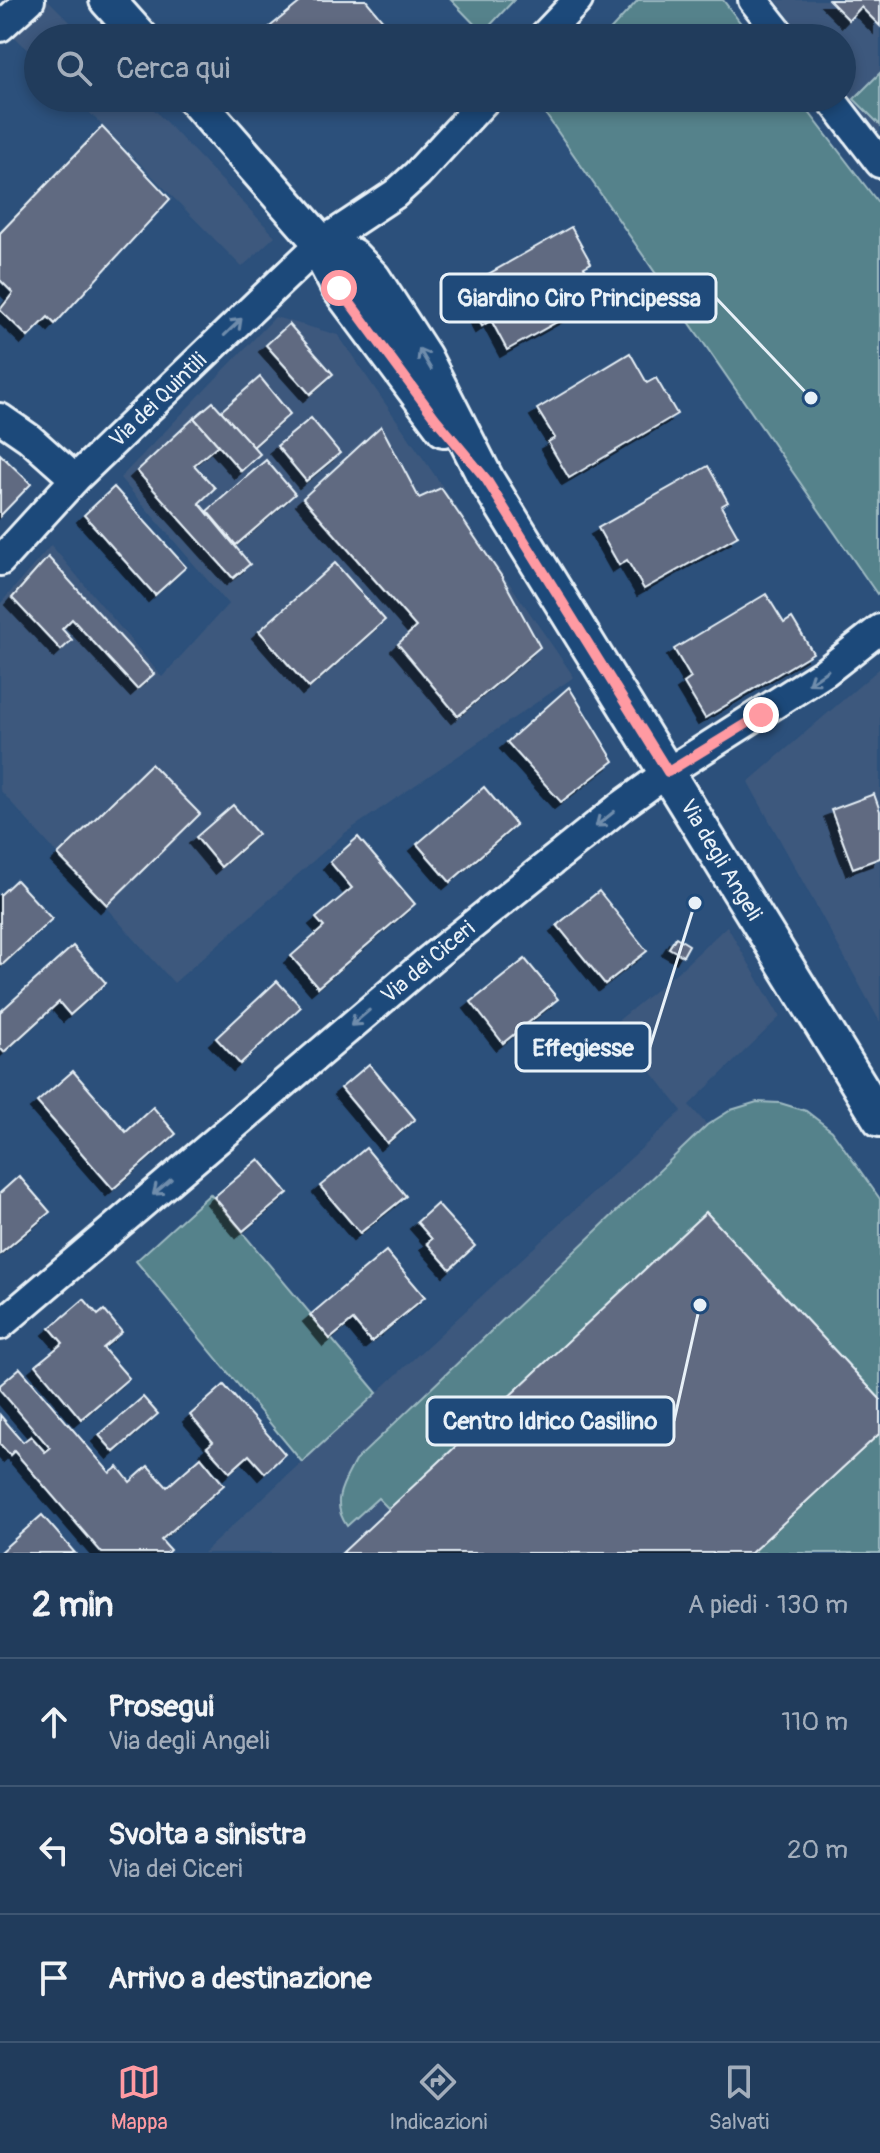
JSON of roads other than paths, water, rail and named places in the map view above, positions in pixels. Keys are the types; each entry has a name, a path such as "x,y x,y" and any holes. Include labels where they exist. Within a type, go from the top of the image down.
{"street":[{"path":"0,27 30,0"},
{"path":"107,0 128,24"},
{"path":"555,24 578,0"},
{"path":"753,0 772,24"},
{"name":"Via degli Angeli","path":"206,112 321,243 323,258 339,288 435,418 486,479 880,1119"},
{"name":"Via dei Quintili","path":"0,561 75,479 321,243 395,194 474,112"},
{"path":"841,112 880,163"},
{"path":"0,418 29,438 75,479"},
{"name":"Via dei Ciceri","path":"0,1325 430,959 621,806 668,772 791,695 880,629"}],"place":[{"name":"Giardino Ciro Principessa","path":"811,398"},
{"name":"Effegiesse","path":"695,903"},
{"name":"Centro Idrico Casilino","path":"700,1305"}]}
